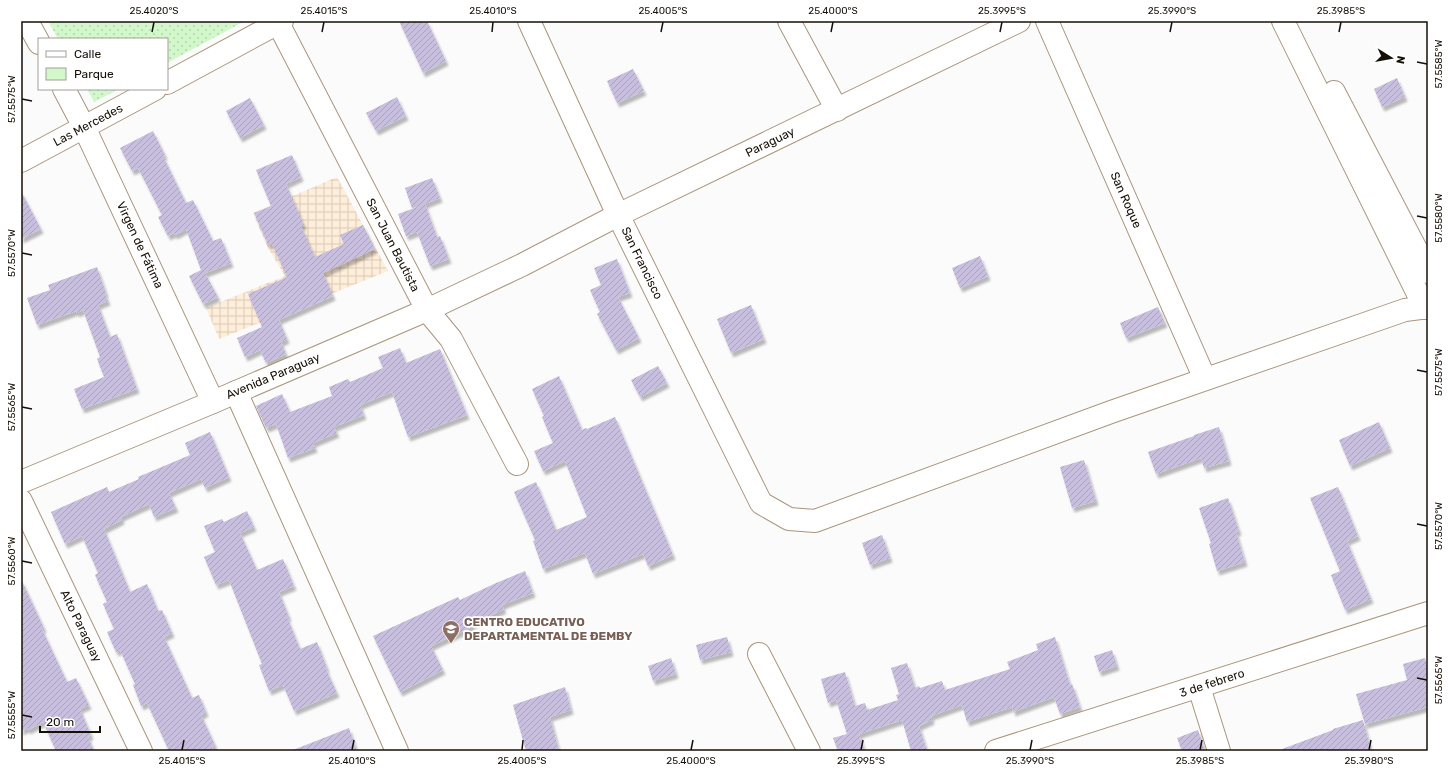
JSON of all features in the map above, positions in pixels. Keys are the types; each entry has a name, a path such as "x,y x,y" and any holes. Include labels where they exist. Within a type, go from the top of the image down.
{"street":[{"path":"27,21 38,41"},
{"name":"San Francisco","path":"529,21 618,215 761,503 789,519 815,521 1205,379"},
{"path":"789,21 837,110"},
{"name":"Paraguay","path":"522,265 618,215 1020,21"},
{"name":"San Roque","path":"1047,21 1205,379"},
{"path":"1205,379 1421,302 1283,21"},
{"path":"1298,21 1428,272"},
{"path":"168,82 279,22"},
{"name":"San Juan Bautista","path":"279,22 427,310 451,339 517,464"},
{"name":"Virgen de Fátima","path":"65,90 84,127 213,402"},
{"name":"Las Mercedes","path":"21,161 153,90"},
{"name":"Avenida Paraguay","path":"21,482 213,402 427,310 522,265"},
{"path":"236,392 397,751"},
{"name":"Alto Paraguay","path":"21,501 141,751"},
{"name":"3 de febrero","path":"996,751 1428,614"},
{"path":"759,654 809,751"},
{"path":"1199,687 1219,751"}],"shaded area":[{"path":"337,177 388,271 219,339 206,308 285,276 267,246 253,213"}],"green space":[{"path":"48,21 245,21 168,62 168,38 57,38"},
{"path":"88,90 117,90 94,102"}],"building":[{"path":"399,21 427,21 446,61 423,73"},
{"path":"633,69 644,91 617,103 607,81"},
{"path":"1397,78 1405,97 1382,107 1374,89"},
{"path":"397,97 406,116 376,131 366,113"},
{"path":"250,98 264,125 240,138 226,111"},
{"path":"153,131 165,155 163,156 186,203 193,200 213,241 221,238 231,263 205,273 218,297 203,304 189,276 201,270 186,229 175,235 174,233 168,236 158,217 162,215 138,168 132,171 120,148"},
{"path":"292,155 301,177 286,184 304,225 301,226 315,257 344,244 340,235 363,225 375,249 323,273 333,296 279,320 287,339 281,342 286,354 266,363 260,350 245,357 237,338 262,327 248,294 287,277 272,244 268,245 254,213 271,206 256,170"},
{"path":"432,178 440,198 425,204 437,237 440,236 449,259 430,266 417,232 406,236 398,214 420,206 412,208 405,188"},
{"path":"21,191 41,229 21,239"},
{"path":"980,256 988,276 960,288 952,268"},
{"path":"617,259 630,293 618,297 639,338 616,350 597,314 600,312 590,290 601,285 594,268"},
{"path":"97,267 108,301 98,305 110,337 117,334 137,389 82,409 74,389 104,377 97,359 100,357 83,310 77,313 76,311 37,325 27,298 50,290 48,285"},
{"path":"751,305 764,339 731,353 717,319"},
{"path":"1158,307 1165,323 1126,338 1120,323"},
{"path":"400,348 406,363 440,349 467,415 408,437 392,392 360,405 364,415 334,427 337,433 313,443 315,448 288,458 276,424 266,428 256,406 282,394 290,412 332,396 329,387 348,379 350,382 383,368 378,357"},
{"path":"658,366 667,383 640,397 631,380"},
{"path":"559,376 582,430 615,417 673,555 648,566 643,554 593,574 585,553 543,569 533,541 535,540 514,492 536,482 556,530 587,517 565,461 543,471 534,451 553,443 542,417 544,416 532,389"},
{"path":"1379,422 1390,448 1350,466 1339,440"},
{"path":"1219,427 1229,461 1204,468 1201,458 1156,474 1148,452"},
{"path":"210,432 229,477 205,488 201,479 169,493 176,508 154,517 149,504 121,517 122,520 104,529 130,592 147,584 158,611 162,610 172,633 164,637 192,698 199,695 206,712 201,715 215,745 212,747 213,751 169,751 147,703 141,706 133,685 135,684 120,650 116,652 107,632 114,629 103,604 107,602 95,575 98,573 82,536 65,544 51,512 107,487 109,492 139,479 138,477 190,455 185,443"},
{"path":"1084,460 1096,501 1072,508 1060,467"},
{"path":"1338,487 1358,536 1347,541 1371,599 1345,610 1331,575 1340,571 1310,498"},
{"path":"1228,498 1239,531 1236,532 1245,562 1217,571 1209,544 1211,543 1199,508"},
{"path":"247,511 254,527 240,533 257,570 283,559 294,586 279,592 289,617 287,617 300,649 317,642 327,668 326,669 337,693 294,711 283,685 269,691 259,665 262,664 229,580 216,585 204,557 215,552 204,526 222,519 224,522"},
{"path":"882,535 890,558 870,565 862,543"},
{"path":"525,571 533,593 502,605 504,609 471,625 472,627 431,646 443,670 400,692 373,636 458,597 460,600"},
{"path":"21,579 44,628 42,629 67,682 76,678 89,705 80,709 91,735 88,737 94,751 56,751 43,722 28,730 27,728 21,731"},
{"path":"727,637 731,652 700,660 696,645"},
{"path":"1055,637 1070,685 1072,684 1080,707 1060,714 1054,697 1013,712 1012,707 967,722 962,705 931,716 932,720 919,726 927,751 911,751 902,720 859,734 865,751 838,751 833,738 847,734 836,700 828,703 821,679 845,672 855,706 865,703 867,710 898,700 896,695 899,694 891,668 907,663 915,688 919,686 920,688 942,681 945,690 1010,669 1007,662 1038,650 1036,644"},
{"path":"1112,650 1117,666 1099,672 1094,656"},
{"path":"671,658 676,674 653,681 648,666"},
{"path":"1425,658 1428,669 1428,707 1365,724 1356,694 1407,680 1403,664"},
{"path":"565,687 571,710 550,717 559,751 526,751 513,705"},
{"path":"1363,720 1371,751 1282,751 1282,749 1333,729"},
{"path":"349,728 357,751 293,750"},
{"path":"1198,730 1205,751 1182,751 1177,738"}],"place":[{"name":"CENTRO EDUCATIVO DEPARTAMENTAL DE ÐEMBY","path":"451,644"}]}
